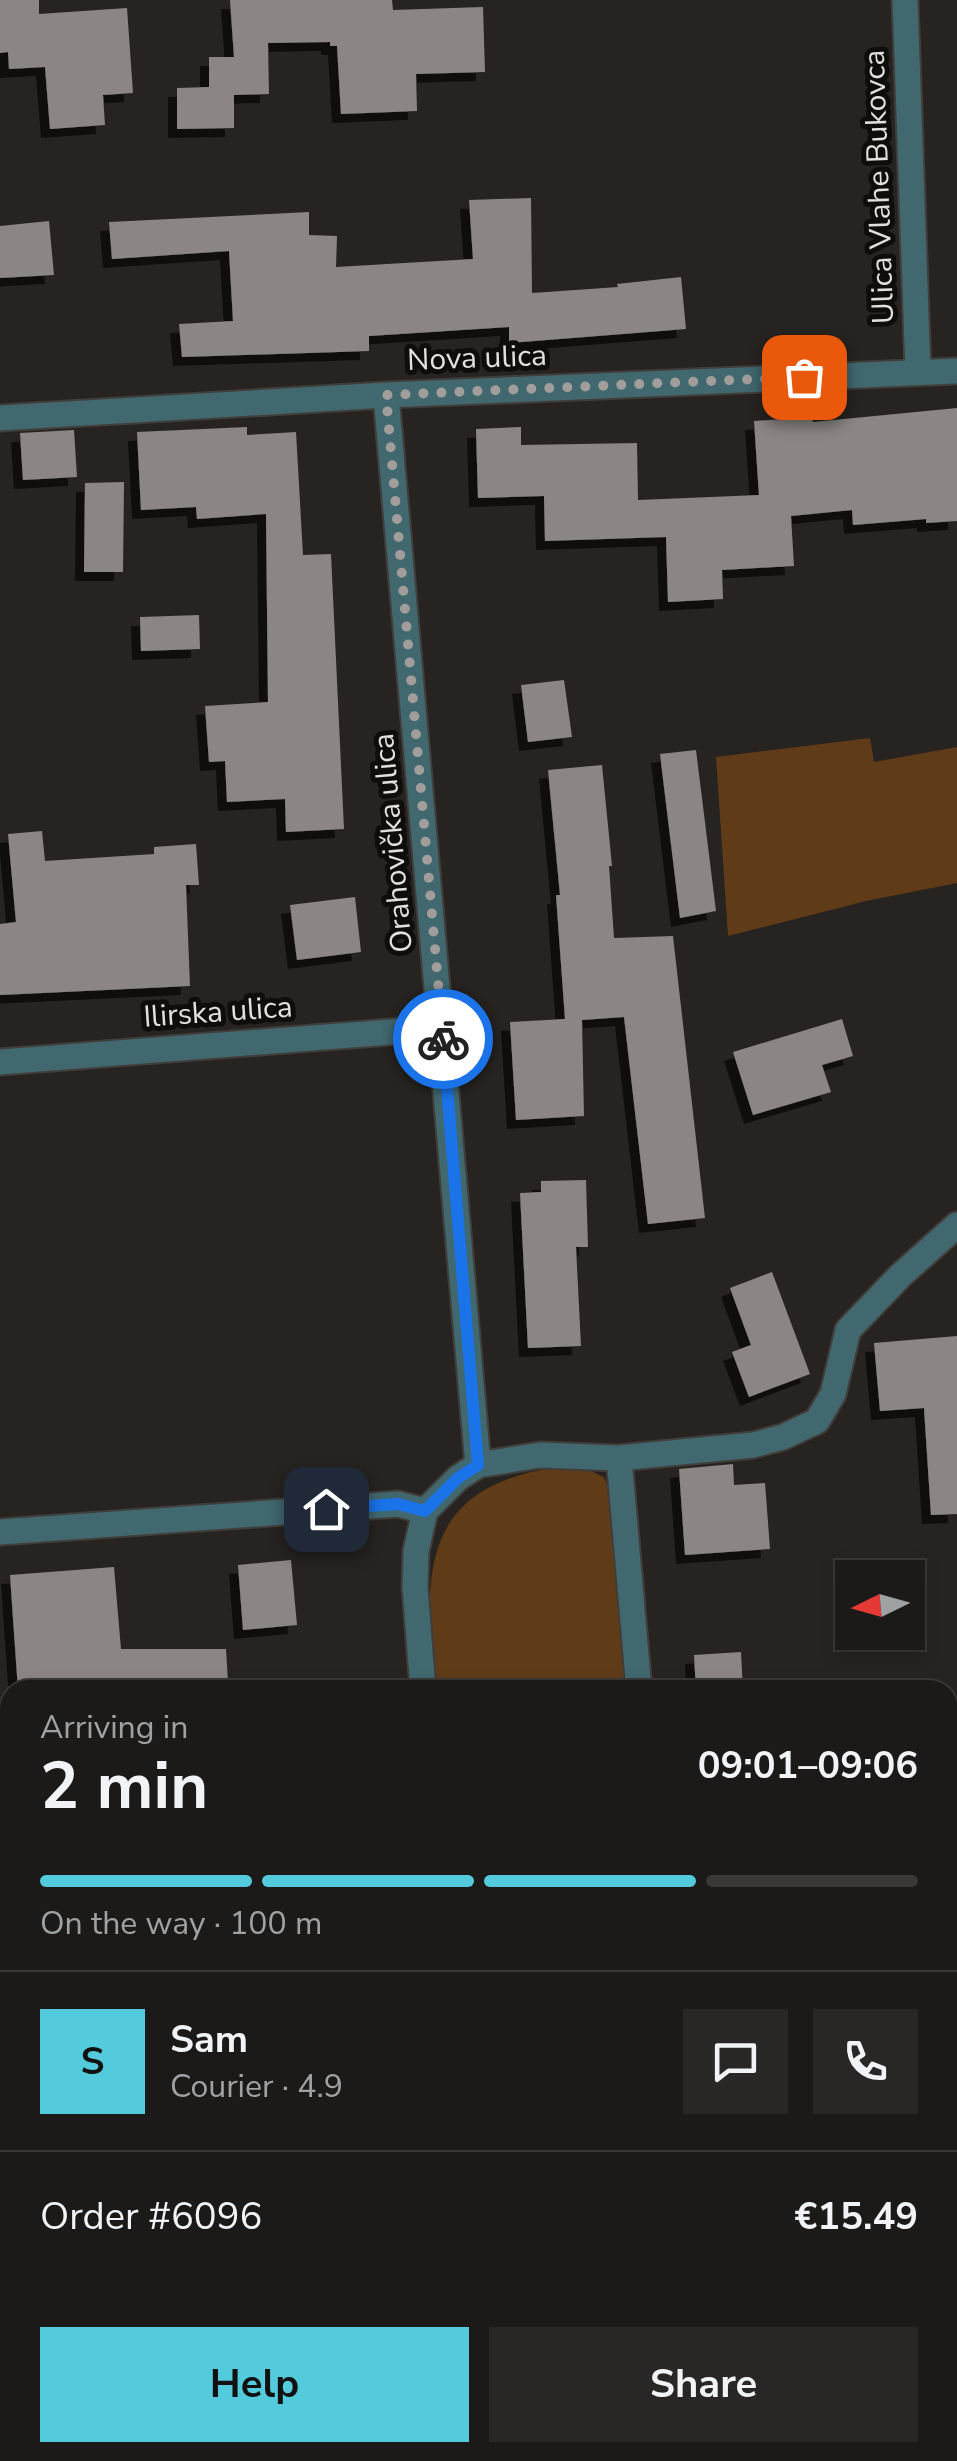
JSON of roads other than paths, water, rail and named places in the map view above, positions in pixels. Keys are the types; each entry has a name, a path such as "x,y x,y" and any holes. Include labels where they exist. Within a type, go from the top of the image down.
{"street":[{"name":"Ulica Vlahe Bukovca","path":"905,0 918,372"},
{"name":"Nova ulica","path":"0,418 386,395 957,371"},
{"name":"Orahovička ulica","path":"386,395 478,1465"},
{"name":"Ilirska ulica","path":"0,1062 442,1028"},
{"path":"422,1680 416,1551 425,1511 458,1478 478,1465 540,1455 619,1458 754,1445 817,1422 833,1394 848,1330 901,1274 957,1226"},
{"path":"619,1458 638,1680"},
{"path":"0,1532 398,1504 425,1511"}]}
